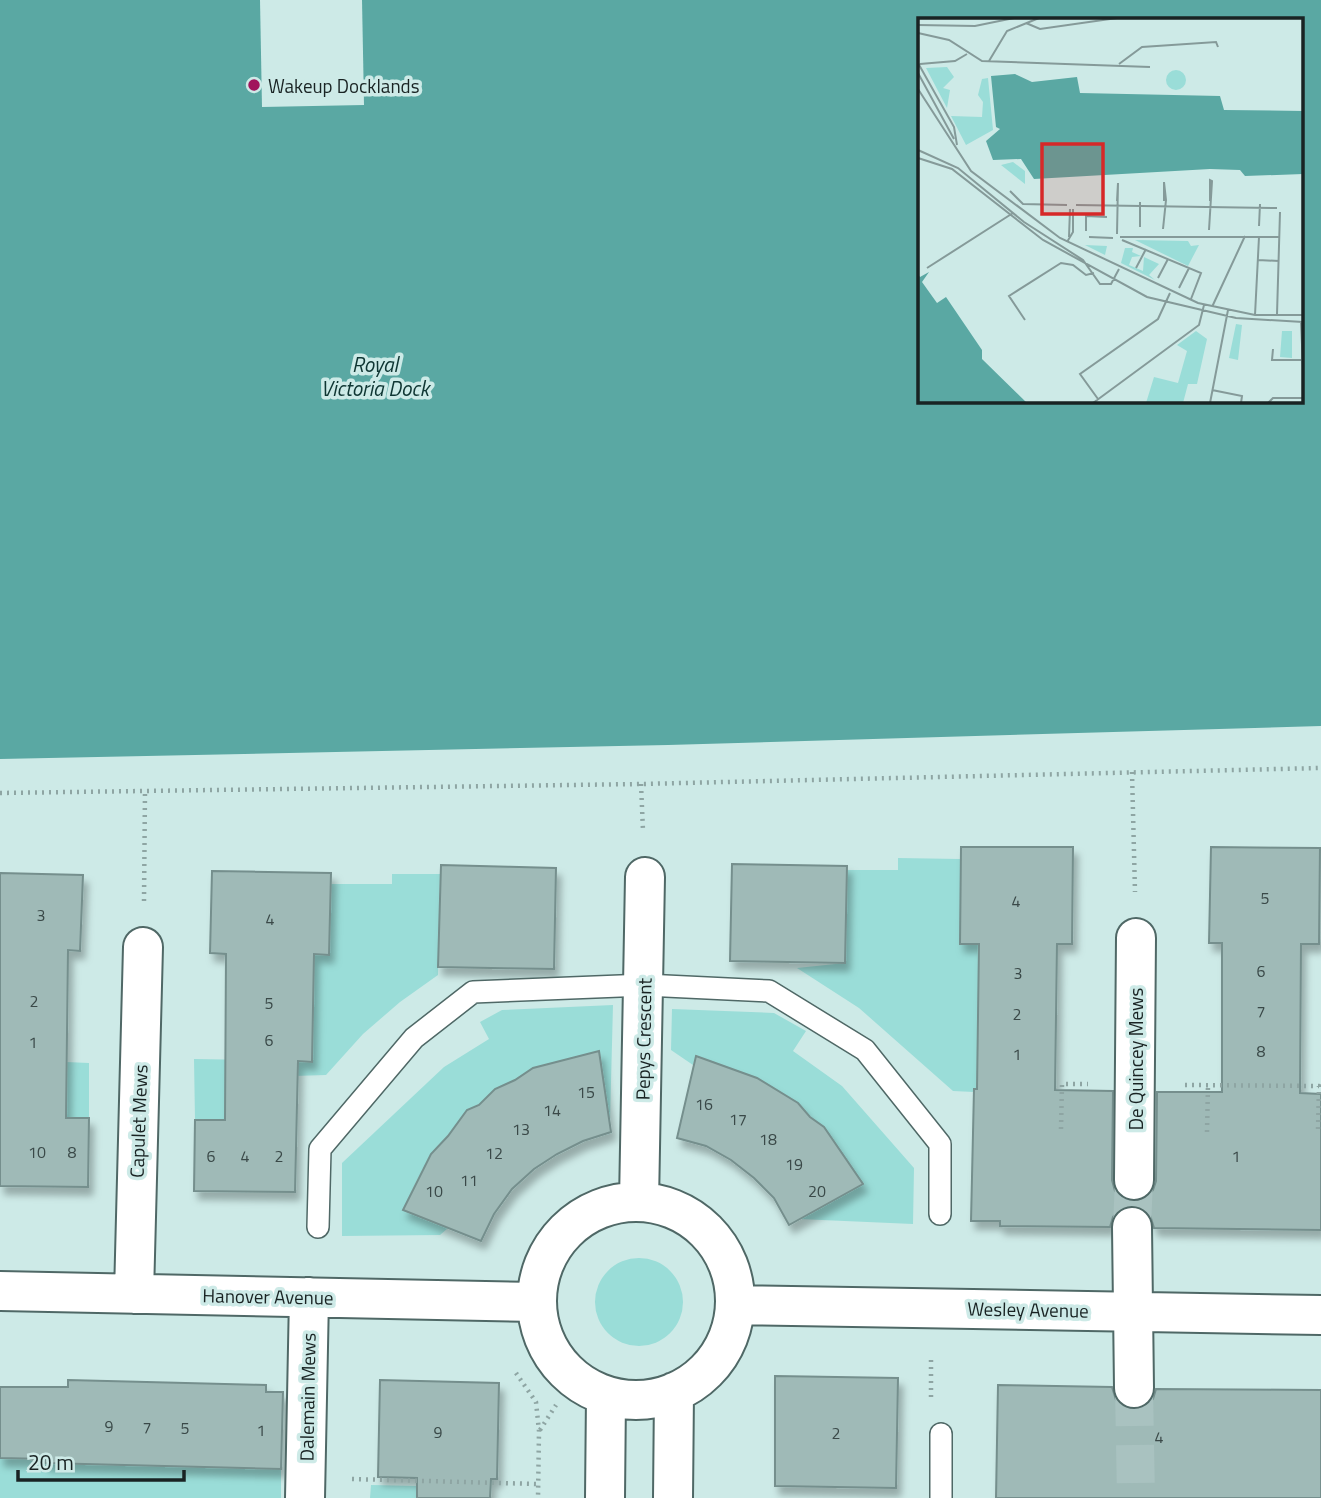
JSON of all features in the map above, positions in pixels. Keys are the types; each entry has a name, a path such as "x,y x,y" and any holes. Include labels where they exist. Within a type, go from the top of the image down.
{"street":[{"name":"Pepys Crescent","path":"639,1202 645,877"},
{"name":"De Quincey Mews","path":"1134,1180 1136,938"},
{"name":"Capulet Mews","path":"134,1294 143,947"},
{"path":"639,1202 670,1208 698,1223 719,1246 732,1275 736,1305 730,1333 718,1358 698,1379 674,1392 640,1400 606,1396 574,1379 554,1357 541,1331 536,1302 542,1271 556,1242 579,1220 608,1206 639,1202"},
{"path":"1132,1227 1134,1388"},
{"name":"Hanover Avenue","path":"0,1292 536,1302"},
{"name":"Dalemain Mews","path":"305,1498 309,1297"},
{"name":"Wesley Avenue","path":"736,1305 1321,1315"},
{"path":"673,1498 674,1392"},
{"path":"605,1498 606,1396"}],"lane":[{"path":"318,1227 320,1149 414,1038 473,992 645,985 769,990 865,1049 940,1144 940,1214"},
{"path":"942,1434 942,1498"}],"path":[{"path":"0,793 655,784 1321,768"},
{"path":"1132,772 1136,938"},
{"path":"143,947 145,790"},
{"path":"1060,1129 1062,1084 1074,1084"},
{"path":"1197,1085 1319,1086 1318,1130"},
{"path":"1207,1132 1208,1085"},
{"path":"932,1307 931,1424 942,1434"},
{"path":"516,1373 536,1402 539,1431 538,1498"},
{"path":"394,1479 538,1484"}],"shaded area":[{"path":"898,858 960,859 960,943 978,944 978,1089 974,1089 974,1092 953,1091 859,1008 797,968 845,963 847,870 898,870"},
{"path":"392,874 440,874 438,975 400,1002 363,1034 326,1075 293,1076 293,1121 195,1120 194,1059 312,1061 307,977 331,884 392,884"},
{"path":"613,1005 610,1121 599,1052 520,1079 477,1107 457,1125 439,1146 414,1185 403,1210 448,1228 440,1235 342,1236 342,1163 444,1067 489,1039 480,1022 502,1010"},
{"path":"672,1009 774,1013 806,1031 793,1051 842,1086 914,1168 913,1224 799,1219 840,1150 799,1106 771,1088 696,1056 693,1065 671,1050"},
{"path":"66,1062 89,1063 89,1118 0,1117"},
{"path":"639,1258 656,1261 670,1271 680,1285 683,1302 680,1319 670,1333 656,1343 639,1346 622,1343 608,1333 598,1319 595,1302 598,1285 608,1271 622,1261"},
{"path":"0,1458 45,1463 281,1469 281,1498 0,1498"},
{"path":"371,1485 417,1486 417,1498 370,1498"}],"water":[{"name":"Royal Victoria Dock","path":"0,0 1321,0 1321,726 668,745 0,759"}],"pier":[{"path":"260,0 362,0 364,105 262,107"}],"building":[{"path":"961,847 1073,847 1072,944 1057,944 1055,1090 1113,1091 1112,1180 1115,1191 1122,1198 1135,1202 1145,1199 1153,1190 1156,1181 1157,1092 1222,1092 1222,943 1209,943 1211,847 1320,848 1319,944 1301,944 1300,1093 1321,1094 1321,1230 1154,1228 1150,1215 1143,1208 1132,1205 1120,1209 1113,1217 1110,1227 1000,1226 1000,1221 971,1221 974,1089 977,1089 979,944 960,944"},
{"path":"732,864 847,866 845,963 730,961"},
{"path":"441,865 556,868 554,969 438,967"},
{"path":"212,871 331,873 329,955 314,954 312,1062 298,1061 295,1192 194,1191 195,1120 225,1120 226,954 210,953"},
{"path":"0,873 83,875 80,951 68,950 66,1118 89,1118 88,1187 0,1186"},
{"path":"599,1051 611,1132 583,1141 534,1169 512,1189 494,1214 481,1241 403,1210 431,1154 467,1110 479,1105 495,1089 533,1068"},
{"path":"696,1056 757,1078 798,1103 810,1117 824,1127 863,1184 789,1225 774,1198 731,1160 706,1146 677,1138"},
{"path":"775,1376 898,1378 896,1488 775,1486"},
{"path":"68,1380 266,1385 266,1392 283,1392 281,1469 45,1463 45,1459 0,1458 0,1387 68,1387"},
{"path":"380,1380 499,1383 497,1479 491,1479 490,1498 417,1498 417,1478 378,1477"},
{"path":"998,1385 1112,1387 1116,1400 1123,1407 1134,1410 1146,1406 1153,1399 1156,1389 1321,1390 1321,1498 996,1498"}],"tunnel":[{"path":"1132,1227 1134,1180"},
{"path":"1134,1388 1136,1498"}],"place":[{"name":"Wakeup Docklands","path":"254,85"}]}
